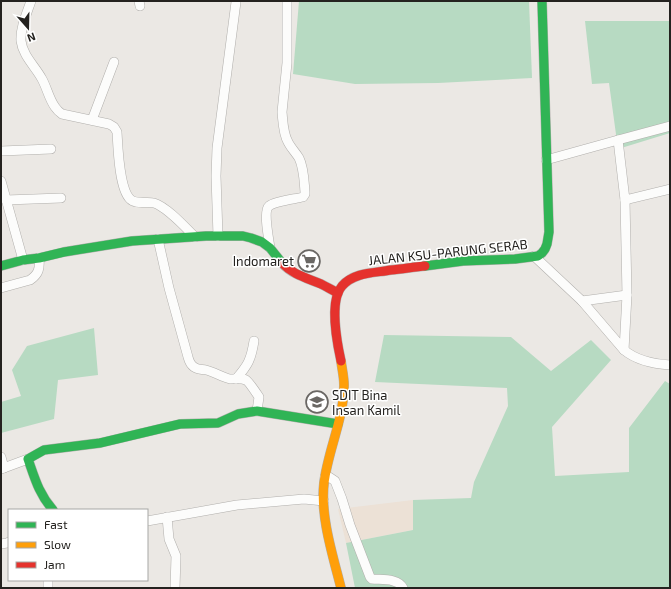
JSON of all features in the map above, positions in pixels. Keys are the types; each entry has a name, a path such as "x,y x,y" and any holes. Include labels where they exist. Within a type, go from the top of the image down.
{"street":[{"path":"31,1 21,39 24,51 39,72 54,106 62,114 109,124 116,129 121,175 130,199 138,202 154,203 161,207 195,237"},
{"path":"270,248 266,215 269,206 303,197 305,194 301,164 299,158 286,138 282,118 287,63 287,1"},
{"name":"JALAN KSU-PARUNG SERAB","path":"338,293 342,286 348,281 364,274 463,261 515,259 534,256 544,252 547,244 548,215 542,1"},
{"path":"218,236 216,176 217,148 236,2"},
{"path":"92,120 114,62"},
{"path":"546,160 670,126"},
{"path":"618,140 624,200 627,295 624,350"},
{"path":"1,152 52,149"},
{"path":"1,181 23,260"},
{"path":"624,200 670,189"},
{"path":"6,200 61,198"},
{"path":"1,266 23,260 132,240 206,236 242,236 262,242 270,248 287,268 294,273 338,293 335,312 337,341 343,370 344,384 338,424 326,477 324,501 328,530 341,588"},
{"path":"158,239 169,288 191,364 197,369 205,370 226,378 245,379 248,381 259,397 257,411"},
{"path":"534,256 582,301 630,355 650,362 670,365"},
{"path":"1,288 34,278 40,267 39,258"},
{"path":"582,301 627,295"},
{"path":"236,379 246,367 252,356 254,341"},
{"path":"1,457 2,468 28,459 44,450 100,443 180,424 218,423 238,414 257,411 338,424"},
{"path":"28,459 37,488 42,498 52,509"},
{"path":"326,477 330,477 335,481 370,577 372,579 398,582 403,588"},
{"path":"148,521 250,504 304,499 324,501"},
{"path":"167,517 169,539 176,556 175,588"}],"shaded area":[{"path":"413,500 413,530 346,543 338,509"}],"green space":[{"path":"299,1 529,1 532,78 438,83 355,84 293,74"},
{"path":"585,21 670,21 670,133 618,149 609,83 592,84"},
{"path":"94,328 98,375 58,380 54,419 1,433 1,402 21,396 12,370 27,346"},
{"path":"384,335 511,337 551,371 591,340 611,360 552,427 555,476 629,472 629,428 665,381 670,384 670,588 355,588 346,543 413,530 413,500 471,498 474,482 508,406 507,388 375,382"}],"traffic: fast":[{"path":"425,266 463,261 515,259 538,256 545,249 549,232 542,1"},
{"path":"1,266 64,252 132,241 206,236 243,236 251,238 262,242 270,248 282,263"},
{"path":"52,509 35,480 28,459 44,450 100,443 180,424 218,423 238,414 257,411 338,424"}],"traffic: slow":[{"path":"341,361 344,382 343,398 339,422 326,471 323,496 328,536 341,588"}],"traffic: jam":[{"path":"282,263 295,273 338,293"},
{"path":"341,361 336,333 335,312 338,293 342,286 352,278 365,274 425,266"}],"place":[{"name":"Indomaret","path":"309,261"},
{"name":"SDIT Bina Insan Kamil","path":"317,402"}]}
